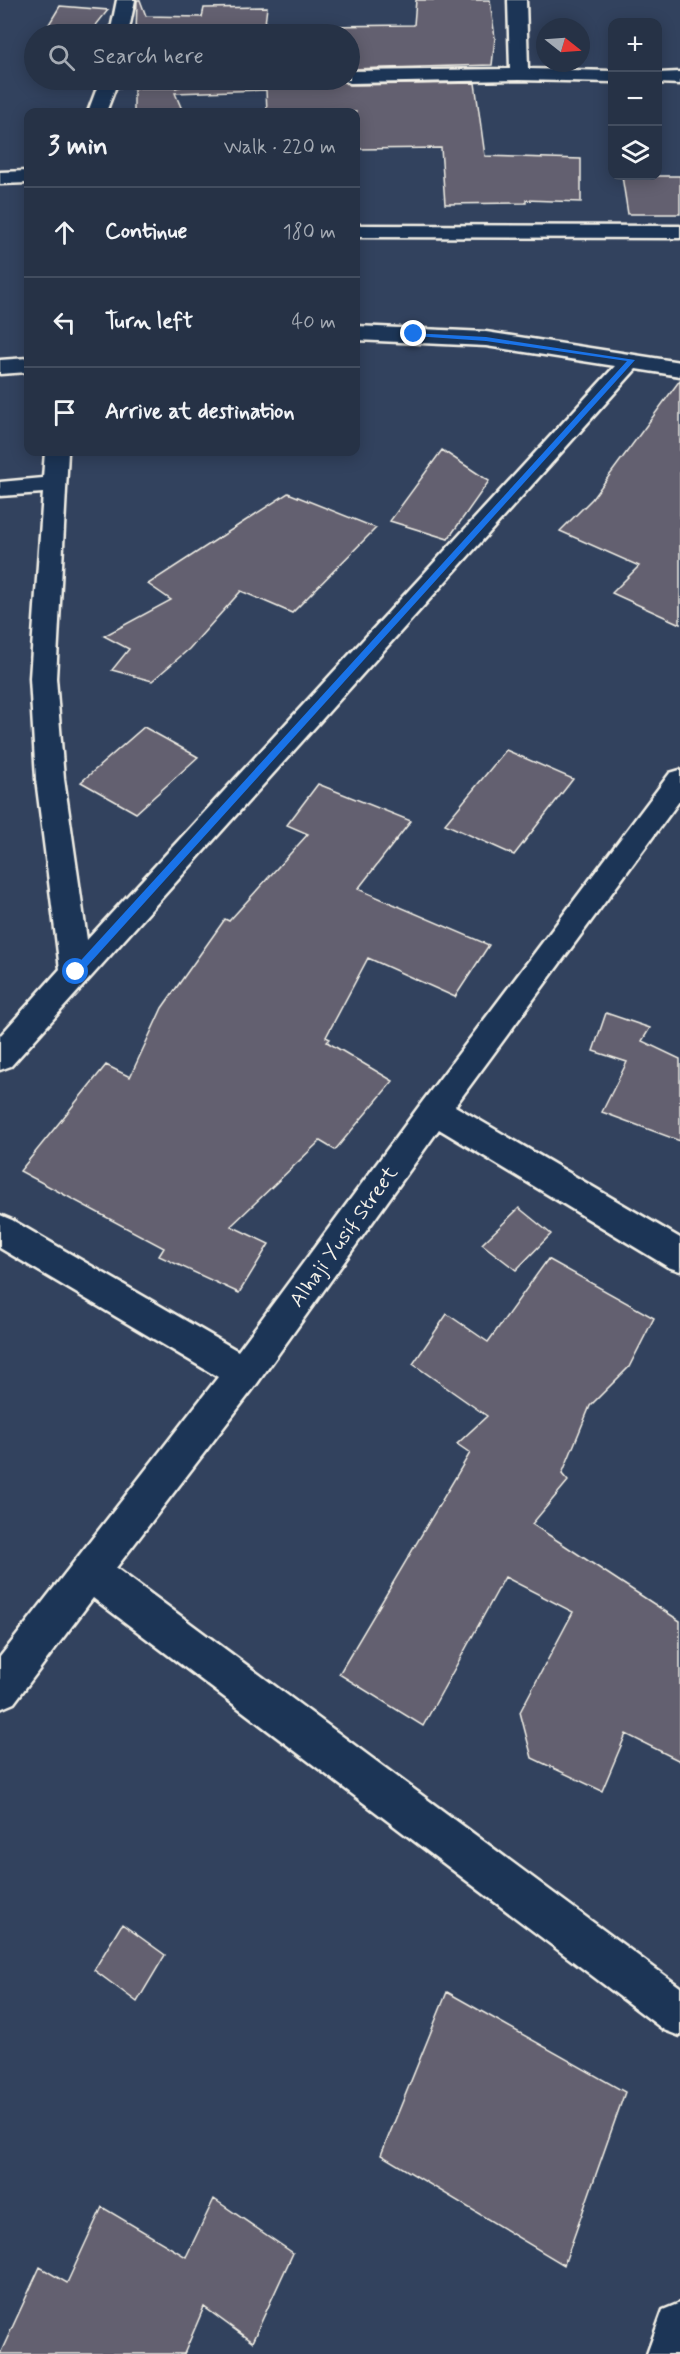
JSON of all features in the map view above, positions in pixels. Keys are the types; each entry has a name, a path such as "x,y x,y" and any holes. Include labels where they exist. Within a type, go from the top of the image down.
{"street":[{"path":"121,24 126,0"},
{"path":"517,0 519,74"},
{"path":"360,77 519,74 608,76"},
{"path":"662,78 680,78"},
{"path":"98,108 105,90"},
{"path":"0,178 24,177"},
{"path":"360,231 680,232"},
{"path":"360,333 486,339 680,369"},
{"path":"0,1057 632,360"},
{"path":"0,367 24,365"},
{"path":"56,456 43,678 50,779 76,972"},
{"path":"0,489 55,485"},
{"name":"Alhaji Yusif Street","path":"0,1689 243,1373 434,1110 668,819 680,780"},
{"path":"434,1110 680,1256"},
{"path":"0,1230 243,1373"},
{"path":"91,1573 680,2014"},
{"path":"671,2354 680,2327"}],"building":[{"path":"137,0 140,0 146,16 202,17 204,8 267,7 265,24 136,24"},
{"path":"416,0 490,0 495,38 492,65 360,69 360,26 414,25"},
{"path":"60,6 108,10 97,24 49,24"},
{"path":"475,83 485,156 581,159 581,202 526,200 526,203 445,204 441,148 360,149 360,108 267,108 266,90 360,90 360,85"},
{"path":"134,90 266,90 175,93 181,108 134,108"},
{"path":"662,176 680,176 680,214 628,214 623,180 662,180"},
{"path":"680,380 680,624 612,593 639,566 560,531 592,499"},
{"path":"442,450 489,481 448,539 390,521"},
{"path":"288,493 376,528 292,613 241,591 189,649 152,681 112,670 129,649 104,636 171,600 148,584"},
{"path":"144,727 198,757 136,813 81,782"},
{"path":"506,750 573,779 514,855 445,824"},
{"path":"318,784 411,821 358,889 489,945 455,997 368,958 326,1037 330,1039 327,1042 393,1081 335,1150 320,1141 231,1226 269,1244 239,1293 159,1256 164,1248 20,1171 106,1065 130,1077 162,1008 225,919 229,921 308,834 287,825"},
{"path":"606,1013 650,1028 642,1041 680,1059 680,1141 602,1112 627,1062 593,1051"},
{"path":"519,1208 551,1234 516,1270 482,1244"},
{"path":"548,1259 654,1318 629,1367 590,1406 562,1474 568,1481 532,1524 680,1621 680,1761 626,1734 602,1791 532,1758 520,1712 573,1612 505,1577 423,1726 339,1674 470,1453 457,1444 487,1416 413,1364 447,1314 488,1342"},
{"path":"122,1924 165,1955 137,2002 94,1970"},
{"path":"447,1992 625,2092 564,2265 381,2155"},
{"path":"214,2199 293,2253 252,2342 204,2307 184,2354 0,2354 40,2267 67,2283 102,2207 186,2257"}],"route":[{"path":"76,972 632,360 486,339 414,334"}]}
